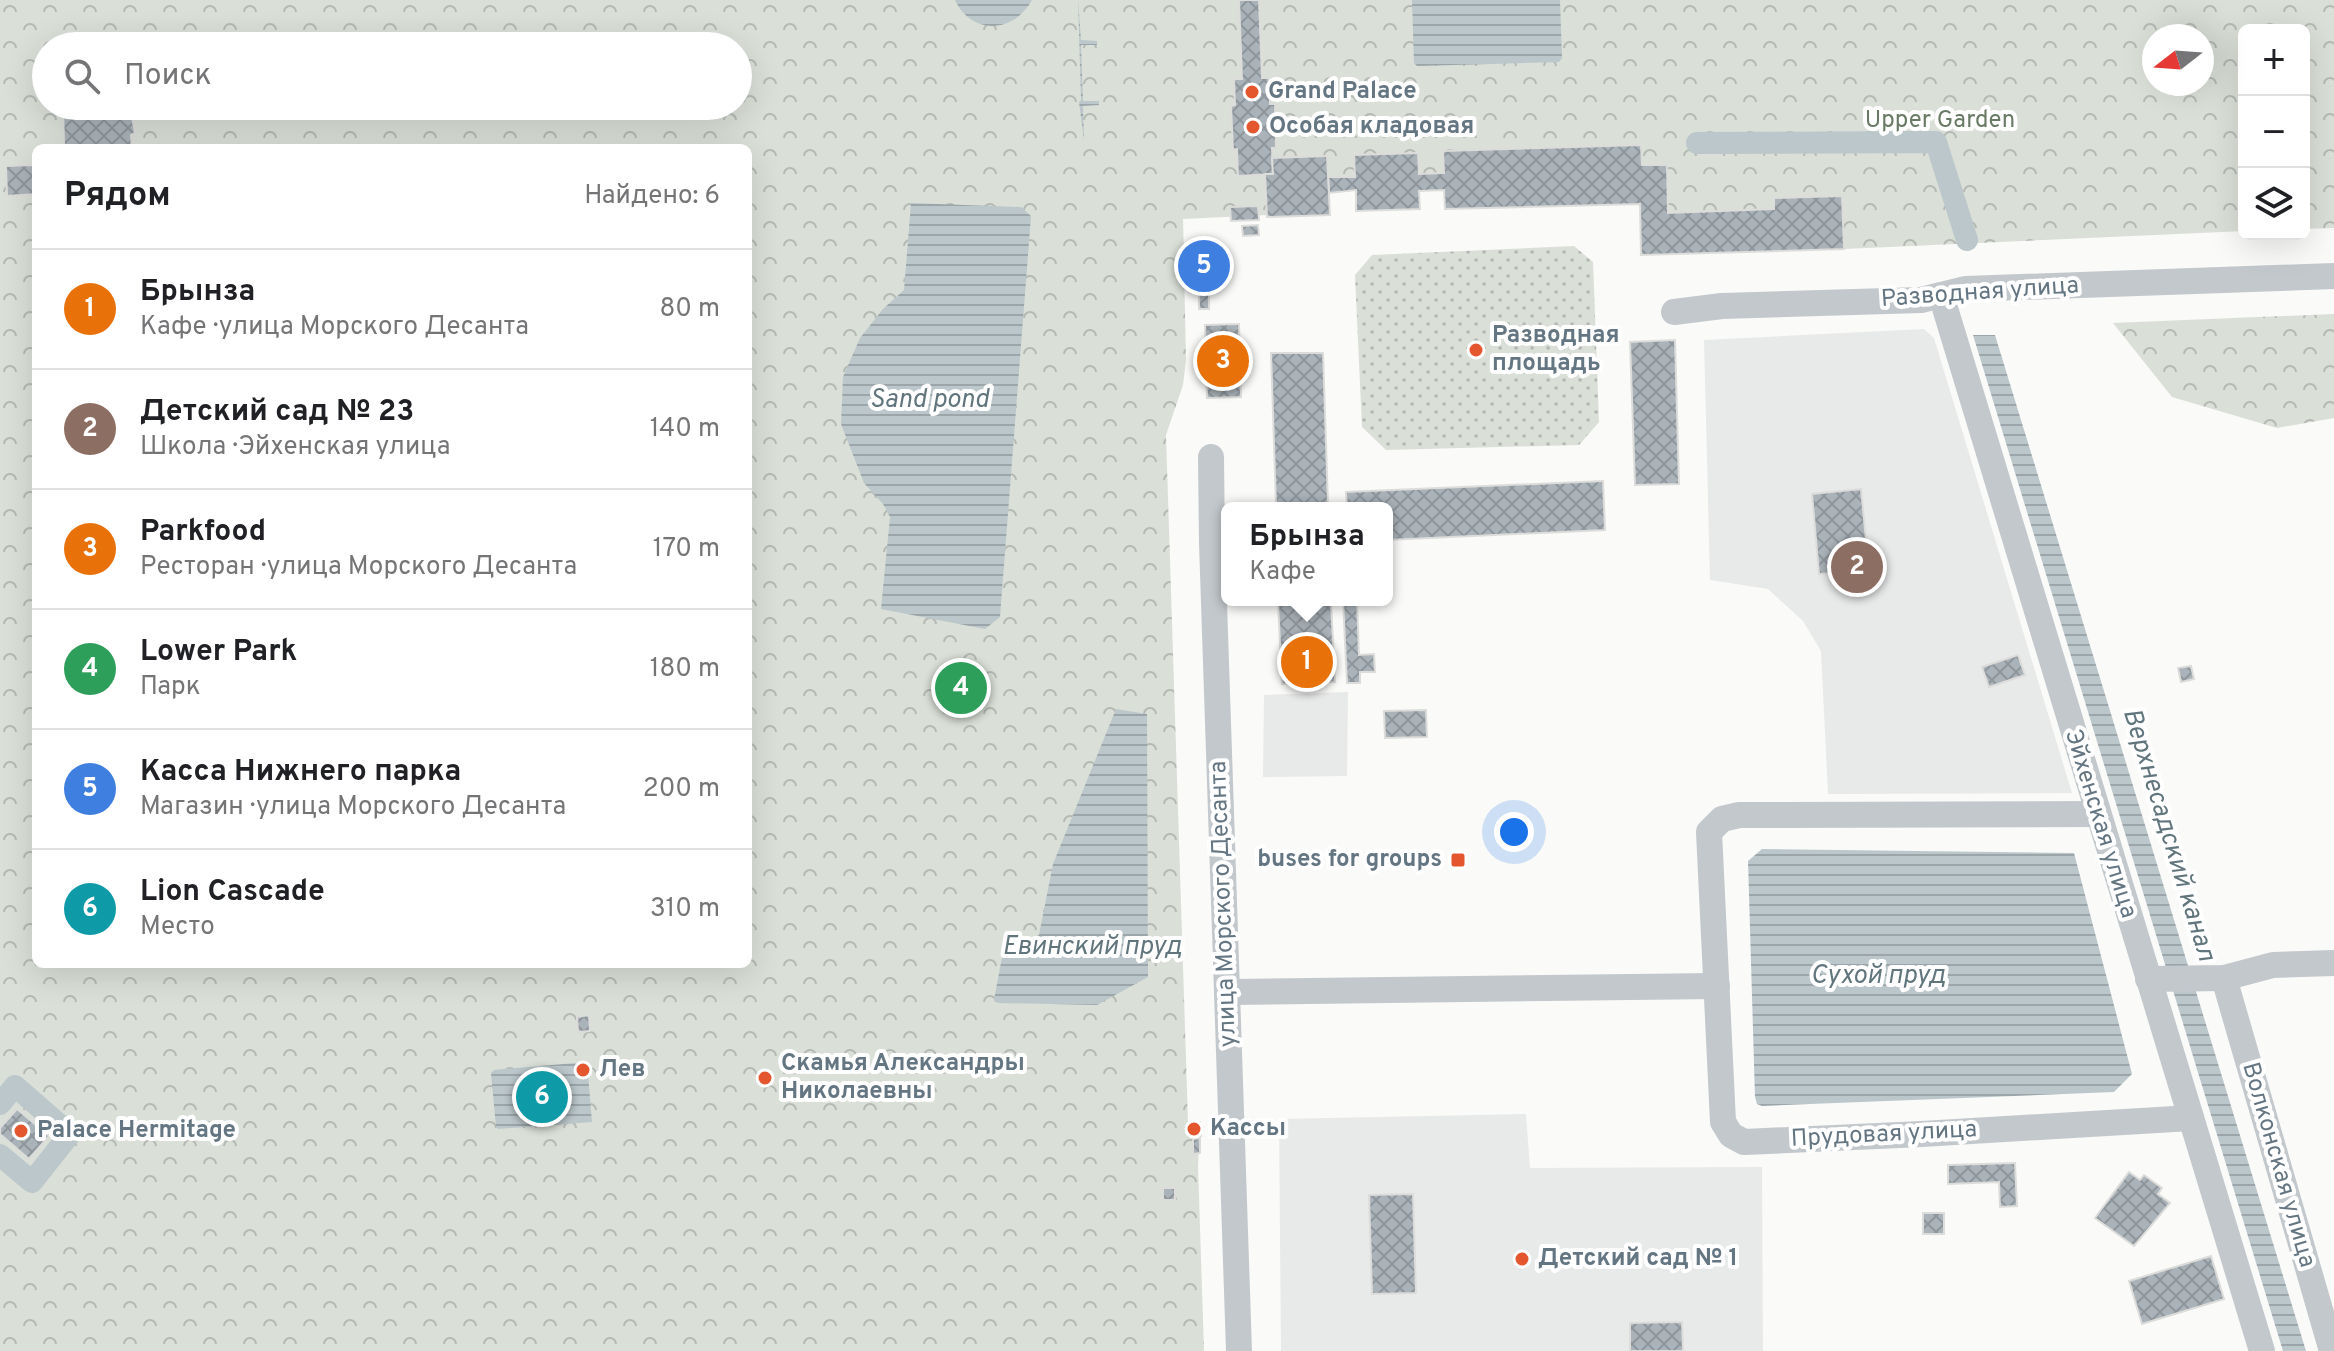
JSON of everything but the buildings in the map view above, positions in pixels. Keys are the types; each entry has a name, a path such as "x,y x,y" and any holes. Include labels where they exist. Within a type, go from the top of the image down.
{"street":[{"name":"Разводная улица","path":"1674,312 1722,306 1921,300 1966,289 2334,276"},
{"name":"Эйхенская улица","path":"1941,295 2097,814 2155,979 2191,1118 2262,1351"},
{"name":"улица Морского Десанта","path":"1211,457 1220,595 1227,992 1239,1351"},
{"name":"Прудовая улица","path":"2097,814 1739,815 1722,819 1709,832 1723,1122 1731,1135 1744,1142 2191,1118"},
{"path":"2155,979 2213,979 2273,965 2334,963"},
{"name":"Волконская улица","path":"2213,979 2332,1351"},
{"path":"1227,992 1717,986"}],"shaded area":[{"path":"1924,329 1934,338 2072,793 1828,794 1821,651 1803,621 1768,589 1710,580 1704,340"},
{"path":"1348,692 1347,776 1263,777 1264,695"},
{"name":"Детский сад № 1","path":"1526,1114 1530,1168 1762,1167 1763,1351 1281,1351 1279,1119"}],"green space":[{"path":"0,0 1239,0 1242,79 1235,105 1231,106 1233,149 1237,149 1238,175 1265,174 1267,215 1183,219 1186,360 1183,385 1166,435 1188,1122 1200,1122 1198,1166 1204,1351 0,1351"},
{"name":"Upper Garden","path":"1259,0 2334,0 2334,228 2310,229 2310,24 2238,24 2238,231 1844,249 1842,196 1774,198 1774,209 1668,213 1667,165 1642,165 1641,145 1444,151 1444,173 1419,174 1418,153 1355,155 1355,177 1328,177 1327,156 1272,158 1275,105 1270,104 1269,78 1262,78"},
{"name":"Разводная площадь","path":"1574,246 1593,262 1599,422 1579,445 1386,450 1362,427 1355,275 1372,255"},
{"path":"2334,314 2334,418 2277,428 2172,397 2113,323"}],"water":[{"path":"955,0 1032,0 1015,19 993,26 972,20 962,12"},
{"path":"1078,0 1081,40 1097,41 1097,45 1081,45 1083,101 1099,101 1099,105 1083,106 1084,141 1079,102"},
{"path":"1412,0 1560,0 1562,58 1559,62 1417,66 1414,63"},
{"name":"Sand pond","path":"911,203 1021,207 1031,216 1000,617 985,629 881,609 890,517 864,483 841,424 843,377 860,338 883,309 904,290"},
{"path":"1973,335 1995,335 2306,1351 2283,1351"},
{"name":"Евинский пруд","path":"1116,709 1147,714 1148,977 1097,1005 998,1003 994,1000 1003,952 1039,935 1053,864"},
{"name":"Сухой пруд","path":"1762,849 2074,853 2132,1074 2114,1092 1757,1104 1748,861"},
{"path":"587,1062 592,1122 496,1127 491,1073 494,1070"}],"waterway":[{"path":"1697,143 1936,142 1967,240"},
{"path":"0,1104 15,1086 70,1134 32,1182 0,1155"}],"place":[{"name":"Grand Palace","path":"1252,92"},
{"name":"Особая кладовая","path":"1253,127"},
{"name":"Касса Нижнего парка","path":"1204,266"},
{"name":"Разводная площадь","path":"1476,350"},
{"name":"Parkfood","path":"1223,361"},
{"name":"Детский сад № 23","path":"1857,567"},
{"name":"Брынза","path":"1307,662"},
{"name":"Lower Park","path":"961,688"},
{"name":"buses for groups","path":"1458,860"},
{"name":"Лев","path":"583,1070"},
{"name":"Скамья Александры Николаевны","path":"765,1078"},
{"name":"Lion Cascade","path":"542,1097"},
{"name":"Кассы","path":"1194,1129"},
{"name":"Palace Hermitage","path":"21,1131"},
{"name":"Детский сад № 1","path":"1522,1259"}],"water label":[{"name":"Верхнесадский канал","path":"2168,835"}]}
